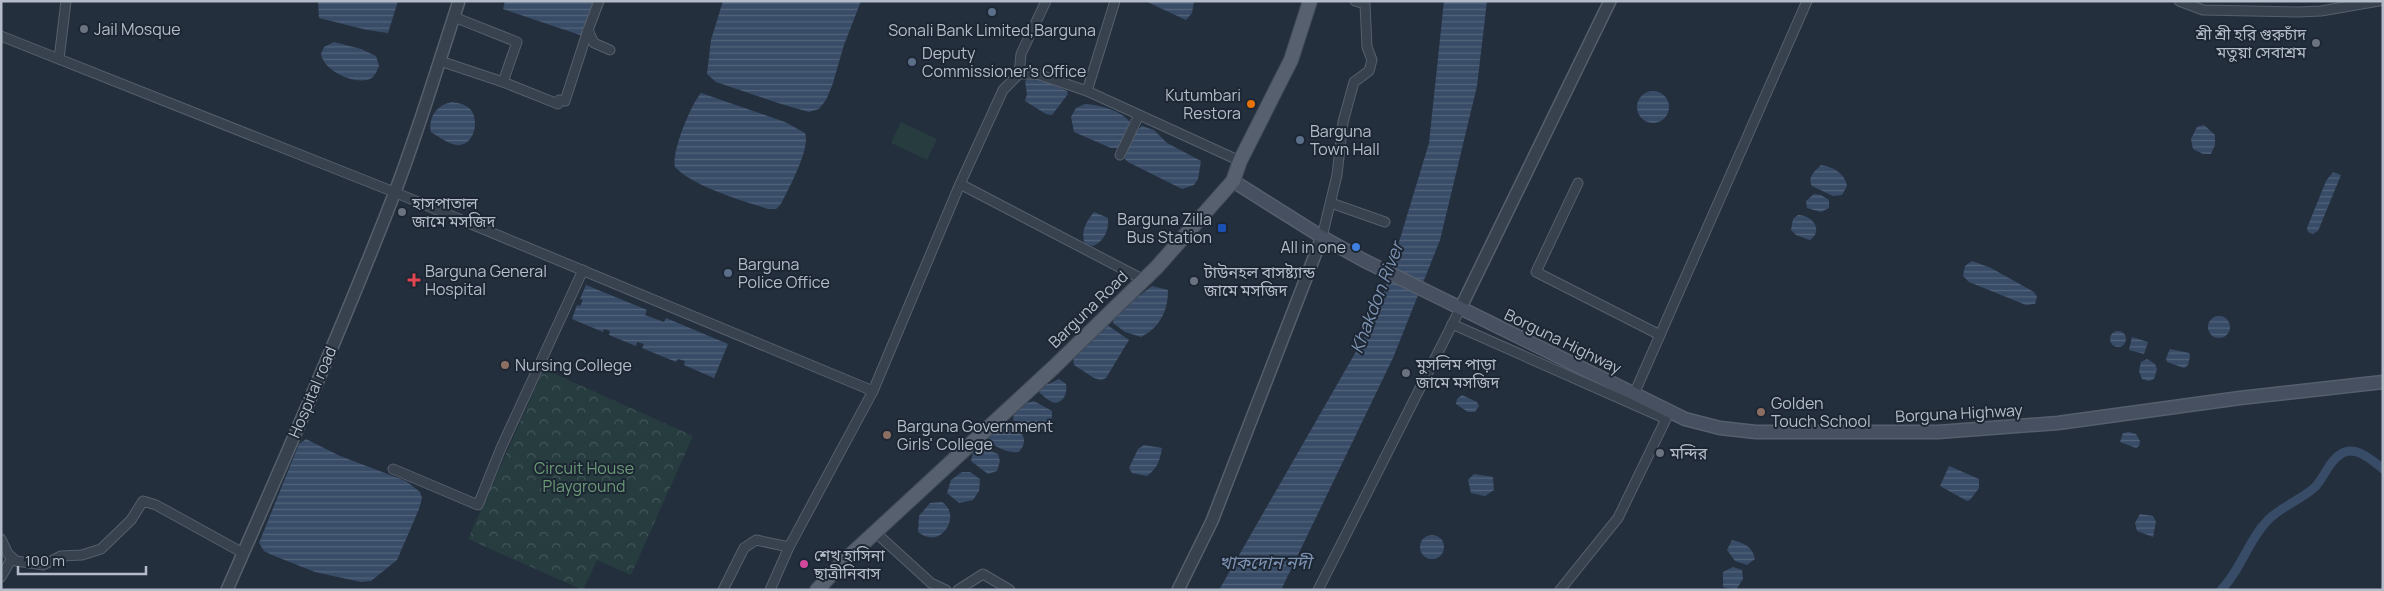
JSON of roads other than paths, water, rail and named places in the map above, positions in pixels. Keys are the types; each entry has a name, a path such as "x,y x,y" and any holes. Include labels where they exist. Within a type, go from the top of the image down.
{"main road":[{"name":"Barguna Road","path":"817,590 875,532 1144,280 1233,181 1240,161 1291,60 1310,1"},
{"name":"Borguna Highway","path":"1233,181 1322,237 1460,309 1685,419 1738,431 1938,432 2058,423 2240,398 2383,382"}],"street":[{"path":"59,59 66,1"},
{"name":"Hospital road","path":"226,590 317,382 394,192 459,1"},
{"path":"440,61 503,82 558,104 559,100 565,101 599,1"},
{"path":"770,590 789,547 873,391 960,184 1003,90 1019,74 1021,54 1046,1"},
{"path":"1087,91 1114,1"},
{"path":"1178,590 1212,521 1322,237 1337,176 1343,122 1354,82 1369,71 1372,60 1367,47 1365,4 1355,1"},
{"path":"1318,590 1460,309 1610,1"},
{"path":"1634,394 1807,1"},
{"path":"2179,1 2203,10 2298,12 2321,11 2379,1"},
{"path":"454,17 517,42 503,82"},
{"path":"588,30 594,42 610,50"},
{"path":"1,36 394,192 873,391"},
{"path":"1019,74 1037,74 1087,91 1240,161"},
{"path":"1120,154 1138,115"},
{"path":"960,184 1144,280"},
{"path":"1578,184 1536,272 1660,335"},
{"path":"1330,203 1385,222"},
{"path":"393,469 478,505 501,448 583,270"},
{"path":"1452,324 1666,419 1618,518 1560,590"},
{"path":"1,539 8,554 22,562 43,565 61,556 82,555 101,549 131,520 143,501 156,506 243,553"},
{"path":"875,532 931,583 946,590"},
{"path":"723,590 744,548 756,540 789,547"},
{"path":"1,577 12,558"},
{"path":"958,590 983,574 1010,590"}],"water":[{"path":"318,1 398,1 388,33 367,30 319,18"},
{"path":"505,1 595,1 583,36 503,9"},
{"path":"723,1 861,1 844,45 832,86 826,100 819,109 809,112 781,104 716,82 707,74 711,40"},
{"path":"1145,1 1194,1 1192,13 1186,20"},
{"name":"খাকদোন নদী","path":"1444,1 1487,1 1477,86 1440,240 1393,358 1281,590 1219,590 1377,315 1429,143"},
{"path":"334,42 361,49 376,56 379,66 373,77 356,80 341,75 328,66 321,54 324,47"},
{"path":"1030,78 1038,78 1067,91 1068,94 1052,115 1046,114 1025,101 1027,94 1025,81"},
{"path":"1653,91 1659,92 1664,96 1668,101 1668,113 1664,118 1659,122 1653,123 1647,122 1642,118 1638,113 1637,107 1638,101 1642,96 1647,92"},
{"path":"701,93 785,122 805,133 806,140 802,158 781,204 776,209 768,209 745,202 705,187 675,167 679,140 692,107"},
{"path":"452,102 468,107 473,113 474,118 473,135 470,140 460,145 441,139 431,132 430,127 435,112 442,106"},
{"path":"1085,104 1109,109 1121,114 1130,122 1118,148 1111,148 1074,132 1071,117 1076,108"},
{"path":"2204,125 2215,135 2215,145 2211,154 2203,154 2193,149 2191,139 2197,127"},
{"path":"1142,126 1154,130 1167,143 1201,161 1198,179 1194,185 1182,189 1128,162 1123,157 1135,132"},
{"path":"1821,165 1834,169 1844,178 1847,186 1842,195 1833,196 1812,186 1811,177"},
{"path":"2333,172 2341,175 2318,231 2313,234 2308,232 2307,228 2326,181"},
{"path":"1814,194 1821,195 1829,200 1829,208 1821,212 1807,208 1806,201"},
{"path":"1094,212 1108,218 1108,223 1107,231 1103,238 1093,246 1085,244 1083,235 1086,223"},
{"path":"1798,215 1812,220 1816,228 1814,236 1810,240 1796,235 1791,230 1793,219"},
{"path":"1972,261 1991,268 2034,292 2037,297 2035,304 2026,305 1969,282 1963,276 1965,266"},
{"path":"586,285 647,310 645,315 664,322 666,318 728,344 714,378 684,365 685,361 678,359 676,362 642,348 644,344 637,342 636,346 609,335 610,331 604,329 603,332 572,319 577,305 580,306 583,300 580,299"},
{"path":"1152,286 1168,290 1168,298 1162,318 1148,333 1141,337 1125,332 1113,323 1115,314"},
{"path":"2219,316 2227,319 2230,327 2227,335 2219,338 2211,335 2208,327 2211,319"},
{"path":"1106,324 1129,340 1106,378 1101,380 1094,378 1074,365 1074,359 1080,348 1090,337"},
{"path":"2118,331 2126,339 2118,347 2110,339"},
{"path":"2132,337 2148,342 2144,354 2129,350"},
{"path":"2170,349 2189,353 2188,365 2184,368 2167,362 2166,358"},
{"path":"2147,359 2155,364 2157,369 2154,379 2149,381 2142,379 2139,371 2141,362"},
{"path":"1059,379 1066,384 1065,395 1061,401 1050,401 1036,389 1043,384 1049,384"},
{"path":"1462,395 1477,402 1479,406 1475,412 1468,412 1456,404 1457,399"},
{"path":"1034,401 1052,411 1051,420 1044,429 1038,430 1025,427 1013,420 1014,412 1023,404"},
{"path":"999,424 1016,429 1023,436 1023,446 1019,452 1002,449 989,440 991,430"},
{"path":"2123,433 2136,434 2140,441 2139,446 2136,448 2120,442"},
{"path":"306,439 340,456 406,481 420,492 422,498 419,509 397,560 371,581 361,582 315,572 264,551 259,543 299,444"},
{"path":"1144,445 1162,448 1158,464 1147,476 1132,473 1129,468 1138,449"},
{"path":"981,447 998,454 1000,461 997,471 988,474 971,461 974,449"},
{"path":"1949,466 1979,479 1979,488 1970,500 1967,501 1940,486"},
{"path":"962,472 970,472 980,479 979,491 973,500 959,503 947,493 951,480"},
{"path":"1474,474 1493,477 1494,490 1485,496 1471,493 1468,480"},
{"path":"942,502 950,513 950,519 945,531 935,537 926,536 918,532 919,516 930,503"},
{"path":"2140,514 2153,516 2156,522 2153,537 2137,531 2135,523"},
{"path":"1432,535 1441,538 1444,547 1441,556 1432,559 1423,556 1420,547 1423,538"},
{"path":"1732,540 1747,546 1752,551 1755,559 1747,565 1735,561 1727,550"},
{"path":"1733,567 1742,570 1743,579 1736,590 1723,587 1723,572"}],"waterway":[{"path":"2221,590 2234,573 2261,528 2273,515 2315,487 2336,457 2349,451 2356,452 2369,458 2383,469"}],"place":[{"name":"Sonali Bank Limited,Barguna","path":"992,12"},
{"name":"Jail Mosque","path":"84,29"},
{"name":"শ্রী শ্রী হরি গুরুচাঁদ মতুয়া সেবাশ্রম","path":"2316,43"},
{"name":"Deputy Commissioner's Office","path":"912,62"},
{"name":"Kutumbari Restora","path":"1251,104"},
{"name":"Barguna Town Hall","path":"1300,140"},
{"name":"হাসপাতাল জামে মসজিদ","path":"402,212"},
{"name":"Barguna Zilla Bus Station","path":"1222,228"},
{"name":"All in one","path":"1356,247"},
{"name":"Barguna Police Office","path":"728,273"},
{"name":"Barguna General Hospital","path":"414,280"},
{"name":"টাউনহল বাসষ্ট্যান্ড জামে মসজিদ","path":"1194,281"},
{"name":"Nursing College","path":"505,365"},
{"name":"মুসলিম পাড়া জামে মসজিদ","path":"1406,373"},
{"name":"Golden Touch School","path":"1761,412"},
{"name":"Barguna Government Girls' College","path":"887,435"},
{"name":"মন্দির","path":"1660,453"},
{"name":"শেখ হাসিনা ছাত্রীনিবাস","path":"804,564"}],"water label":[{"name":"Khakdon River","path":"1377,298"}],"park label":[{"name":"Circuit House Playground","path":"584,477"}]}
